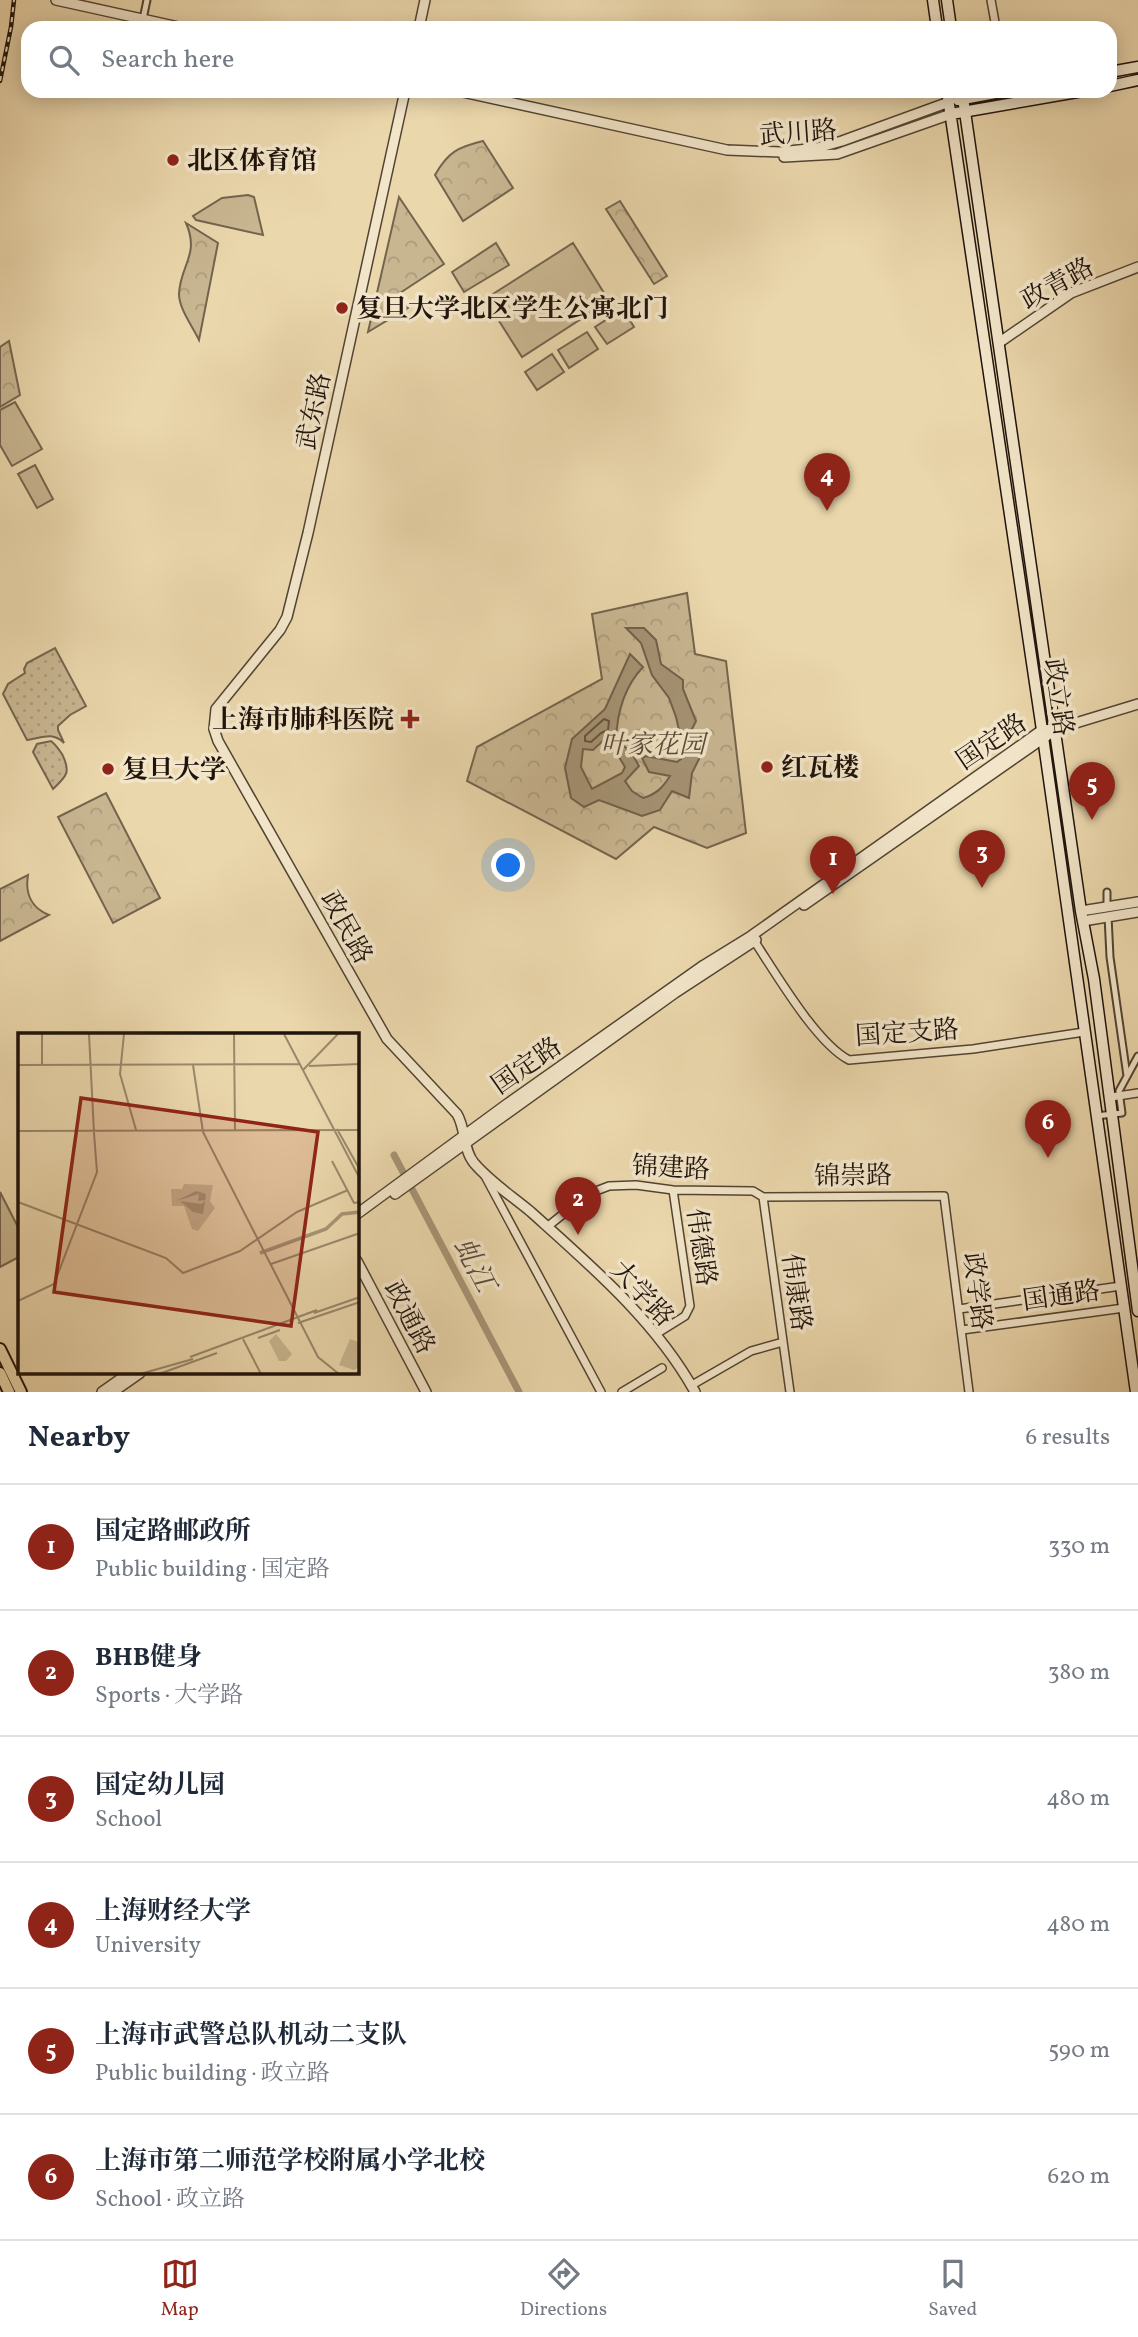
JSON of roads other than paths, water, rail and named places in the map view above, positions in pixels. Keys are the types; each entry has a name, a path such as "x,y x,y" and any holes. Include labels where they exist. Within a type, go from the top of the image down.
{"main road":[{"path":"933,0 936,21"},
{"path":"947,0 950,21"},
{"path":"1117,71 1138,67"},
{"path":"1117,84 1138,80"},
{"name":"政立路","path":"948,98 1043,735 1136,1392"},
{"name":"政立路","path":"963,98 1082,916 1115,1097 1113,1114 1138,1311"},
{"path":"951,114 1042,98"},
{"path":"0,1349 21,1392"},
{"path":"0,1373 9,1392"}],"street":[{"path":"55,0 153,21"},
{"path":"144,19 147,0"},
{"path":"420,21 425,0"},
{"path":"991,0 995,21"},
{"name":"武东路","path":"214,718 216,709 280,630 287,617 403,98"},
{"path":"490,98 727,150 791,151 827,146 943,98"},
{"name":"武川路","path":"727,150 749,156 767,157 837,154 951,114"},
{"name":"政青路","path":"1000,342 1071,293 1138,267"},
{"path":"1056,729 1138,704"},
{"name":"政民路","path":"214,718 218,741 368,1008 387,1038 457,1114 464,1125 466,1138"},
{"name":"国定路","path":"359,1213 417,1174 704,965 752,938 944,807 1043,735 1056,729"},
{"path":"1107,892 1110,957 1127,1076"},
{"path":"1108,912 1138,902"},
{"path":"1082,916 1108,912 1138,912"},
{"name":"国定支路","path":"752,938 816,1031 836,1053 849,1060 973,1049 1084,1032"},
{"path":"1115,1097 1138,1056"},
{"path":"1115,1097 1138,1093"},
{"path":"1096,1116 1113,1114"},
{"name":"大学路","path":"466,1138 471,1159 625,1300 656,1334 694,1389"},
{"path":"483,1172 601,1392"},
{"name":"锦建路","path":"547,1227 588,1194 598,1188 618,1184 673,1190 753,1191 763,1197"},
{"name":"国定路","path":"359,1219 401,1185"},
{"name":"伟德路","path":"656,1334 685,1316 690,1306 673,1190"},
{"name":"锦崇路","path":"763,1197 944,1196"},
{"name":"政学路","path":"944,1196 969,1392"},
{"name":"伟康路","path":"763,1197 790,1392"},
{"name":"政通路","path":"359,1265 426,1392"},
{"path":"959,1308 1121,1286"},
{"name":"国通路","path":"961,1330 1124,1308"},
{"path":"694,1389 751,1351 783,1342"},
{"path":"622,1392 662,1368"},
{"path":"102,1392 128,1374"},
{"path":"113,1392 140,1374"}],"water":[{"path":"626,628 644,628 656,640 661,664 683,680 683,689 696,721 691,731 699,740 699,759 692,773 689,798 672,791 660,810 642,816 599,800 584,807 571,798 565,768 572,739 605,709 630,654 643,667 627,691 618,720 616,740 631,752 639,766 625,781 632,791 643,798 648,796 659,790 670,776 649,772 642,758 646,756 677,762 685,756 669,698 652,675 641,643","holes":["607,737 625,767 622,773 592,789 581,767 583,749 593,750"]}],"waterway":[{"name":"虬江","path":"394,1155 519,1392"}],"railway":[{"path":"0,81 14,0"}],"place":[{"name":"北区体育馆","path":"173,160"},
{"name":"复旦大学北区学生公寓北门","path":"342,308"},
{"name":"上海财经大学","path":"827,511"},
{"name":"上海市肺科医院","path":"410,719"},
{"name":"红瓦楼","path":"767,767"},
{"name":"复旦大学","path":"108,769"},
{"name":"上海市武警总队机动二支队","path":"1092,820"},
{"name":"国定幼儿园","path":"982,888"},
{"name":"国定路邮政所","path":"833,894"},
{"name":"上海市第二师范学校附属小学北校","path":"1048,1158"},
{"name":"BHB健身","path":"578,1235"}],"park label":[{"name":"叶家花园","path":"653,744"}]}
